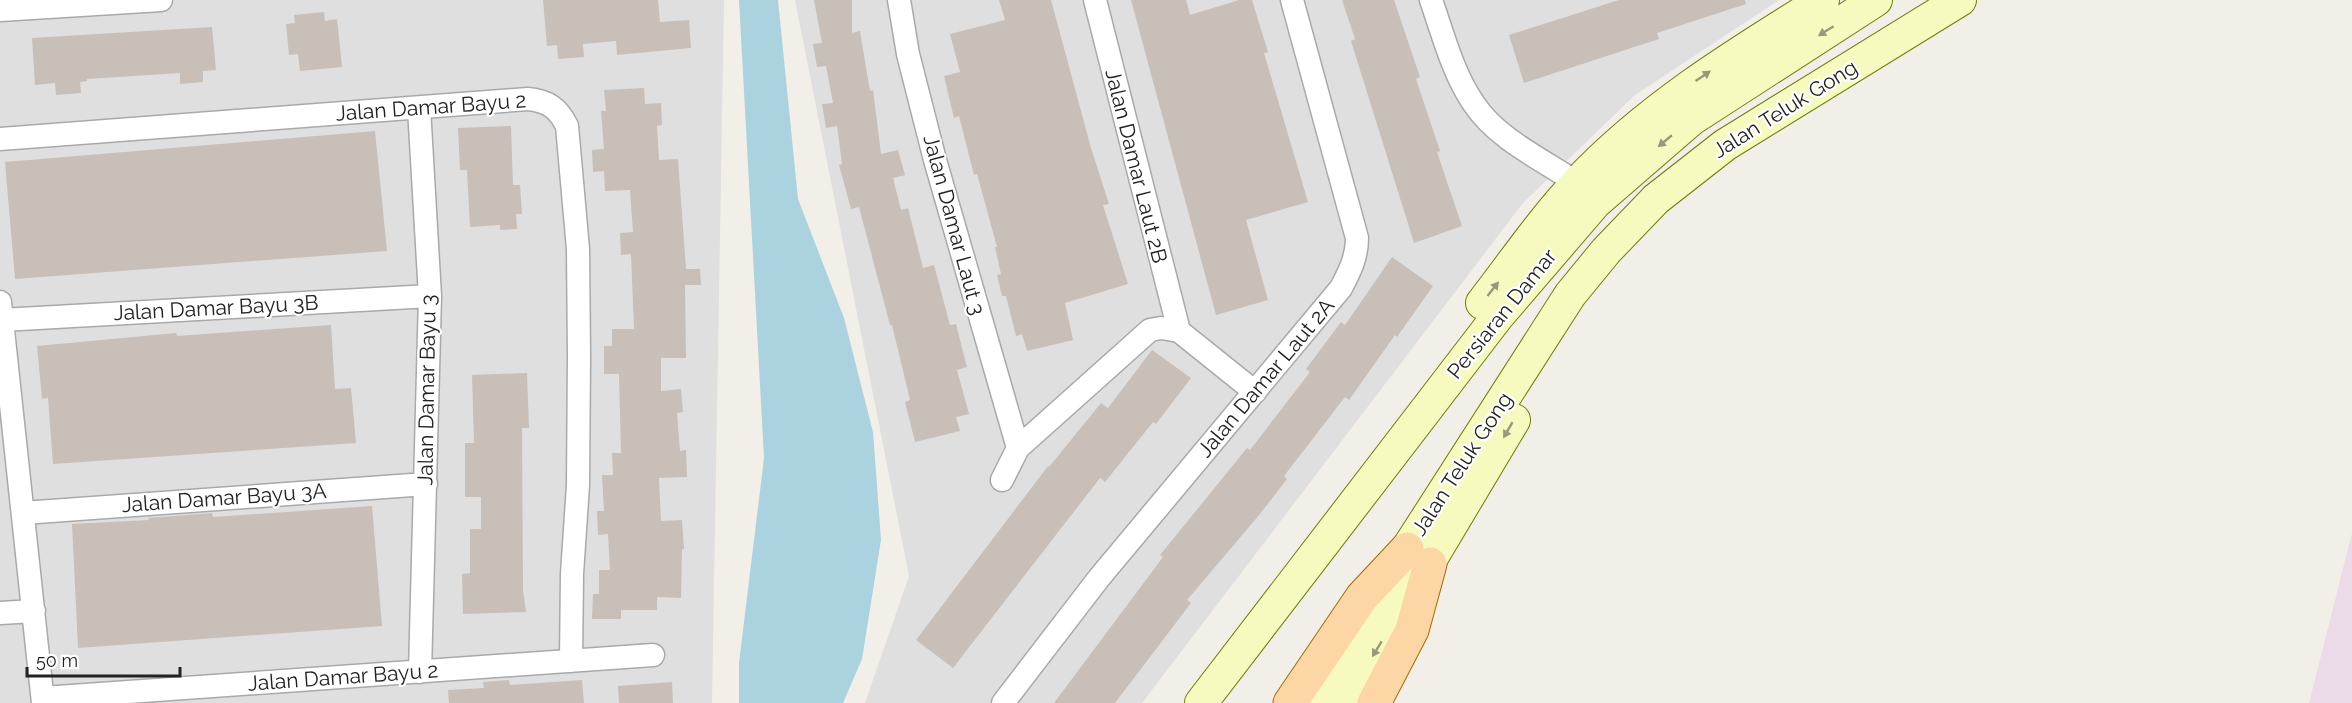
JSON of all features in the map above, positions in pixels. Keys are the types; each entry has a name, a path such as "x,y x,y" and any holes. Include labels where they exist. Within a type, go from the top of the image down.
{"main road":[{"path":"1290,703 1362,597 1419,556"},
{"path":"1374,703 1412,630 1419,556"}],"street":[{"path":"0,10 161,0"},
{"name":"Jalan Damar Laut 3","path":"899,0 908,54 935,160 1018,448"},
{"name":"Jalan Damar Laut 2B","path":"1095,0 1179,332"},
{"name":"Jalan Damar Laut 2A","path":"1003,703 1099,578 1341,288 1357,252 1358,238 1353,218 1292,0"},
{"path":"1431,0 1460,76 1474,104 1497,130 1586,193"},
{"name":"Persiaran Damar","path":"1178,703 1586,193 1662,104 1822,0"},
{"name":"Persiaran Damar","path":"1201,703 1498,316 1586,193 1692,119 1876,0"},
{"name":"Jalan Teluk Gong","path":"1345,703 1419,556 1570,295 1656,200 1725,145 1960,0"},
{"name":"Jalan Damar Bayu 2","path":"0,139 528,99 540,100 560,113 567,126 578,249 578,485 572,574 571,661"},
{"name":"Jalan Damar Bayu 3","path":"419,108 430,296 420,672"},
{"name":"Jalan Damar Bayu 3B","path":"1,311 430,296"},
{"path":"1,311 7,425 23,513 43,701"},
{"path":"1002,480 1018,448 1150,330 1161,328 1179,332 1255,392"},
{"name":"Jalan Damar Bayu 3A","path":"23,513 426,484"},
{"name":"Jalan Teluk Gong","path":"1314,703 1419,556"},
{"path":"0,613 34,611"},
{"name":"Jalan Damar Bayu 2","path":"43,701 653,655"}],"shaded area":[{"path":"0,0 724,0 712,703 0,703"},
{"path":"795,0 1779,0 1635,95 1523,203 1142,703 865,703 909,576"},
{"path":"2352,533 2352,703 2309,703"}],"water":[{"path":"739,0 778,0 798,199 844,318 873,432 881,540 862,659 843,703 739,703 739,663 764,458"}],"building":[{"path":"543,0 658,0 660,22 689,20 691,48 617,55 616,41 583,44 584,57 558,59 557,45 547,46"},
{"path":"814,0 852,0 852,33 860,31 870,91 873,90 881,154 898,150 905,175 893,178 901,210 908,208 923,268 934,265 950,325 956,324 967,367 957,370 969,414 956,417 960,431 915,442 905,402 910,400 892,325 890,325 859,207 851,209 839,165 842,164 837,126 826,128 822,104 833,103 826,66 817,67 813,44 822,43"},
{"path":"999,0 1051,0 1091,148 1109,204 1103,205 1128,284 1065,303 1073,340 1027,351 1022,334 1016,336 1006,296 1002,296 997,275 1001,274 995,247 997,247 977,174 974,175 959,116 954,118 944,76 960,72 950,34 1005,20"},
{"path":"1131,0 1186,0 1190,15 1239,0 1252,0 1268,52 1264,53 1308,202 1246,220 1268,300 1216,315"},
{"path":"1342,0 1394,0 1420,77 1416,79 1462,226 1414,243 1351,41 1355,39"},
{"path":"1619,0 1745,0 1746,4 1657,33 1659,39 1524,83 1509,35"},
{"path":"324,12 325,21 337,19 342,67 300,71 298,54 289,55 286,24 295,23 294,15"},
{"path":"212,27 216,70 203,71 203,82 180,84 180,73 87,79 87,81 80,82 81,93 56,95 55,83 35,85 32,38"},
{"path":"644,88 645,104 661,103 662,125 657,126 659,160 678,159 686,269 700,269 701,285 685,285 686,358 661,358 661,391 681,389 683,412 677,413 680,451 686,450 687,477 659,478 661,521 682,520 684,549 682,549 681,598 657,597 657,610 621,610 621,619 592,619 593,594 599,594 599,570 610,570 608,534 598,535 597,511 604,511 602,475 613,475 612,453 621,453 619,374 604,374 604,346 612,346 612,329 634,329 631,254 621,255 620,233 633,232 630,190 605,191 604,171 593,172 592,150 604,149 601,111 606,111 604,90"},
{"path":"511,126 513,185 520,185 522,214 516,214 517,229 500,230 500,225 470,227 467,170 460,170 458,128"},
{"path":"375,131 387,251 15,279 5,162"},
{"path":"1392,257 1433,286 1397,337 1395,335 1349,400 1345,397 1284,476 1287,479 1260,514 1187,600 1191,603 1115,703 1054,703 1163,557 1160,555 1247,448 1250,450 1310,372 1306,369 1341,322 1345,325"},
{"path":"331,325 335,389 351,388 356,443 53,464 48,398 42,399 37,346 176,333 177,336"},
{"path":"1152,350 1191,378 1156,424 1153,422 1105,482 1100,478 953,668 916,640 1048,466 1101,403 1108,408"},
{"path":"527,373 529,428 522,428 523,590 526,612 463,614 462,574 470,573 470,529 481,529 481,497 465,497 465,443 474,443 472,375"},
{"path":"372,506 382,626 78,648 72,524 149,520 148,518 212,513 213,517"},
{"path":"509,680 510,685 582,680 584,703 449,703 448,690 484,688 483,682"},
{"path":"672,682 673,703 619,703 618,686"}]}
